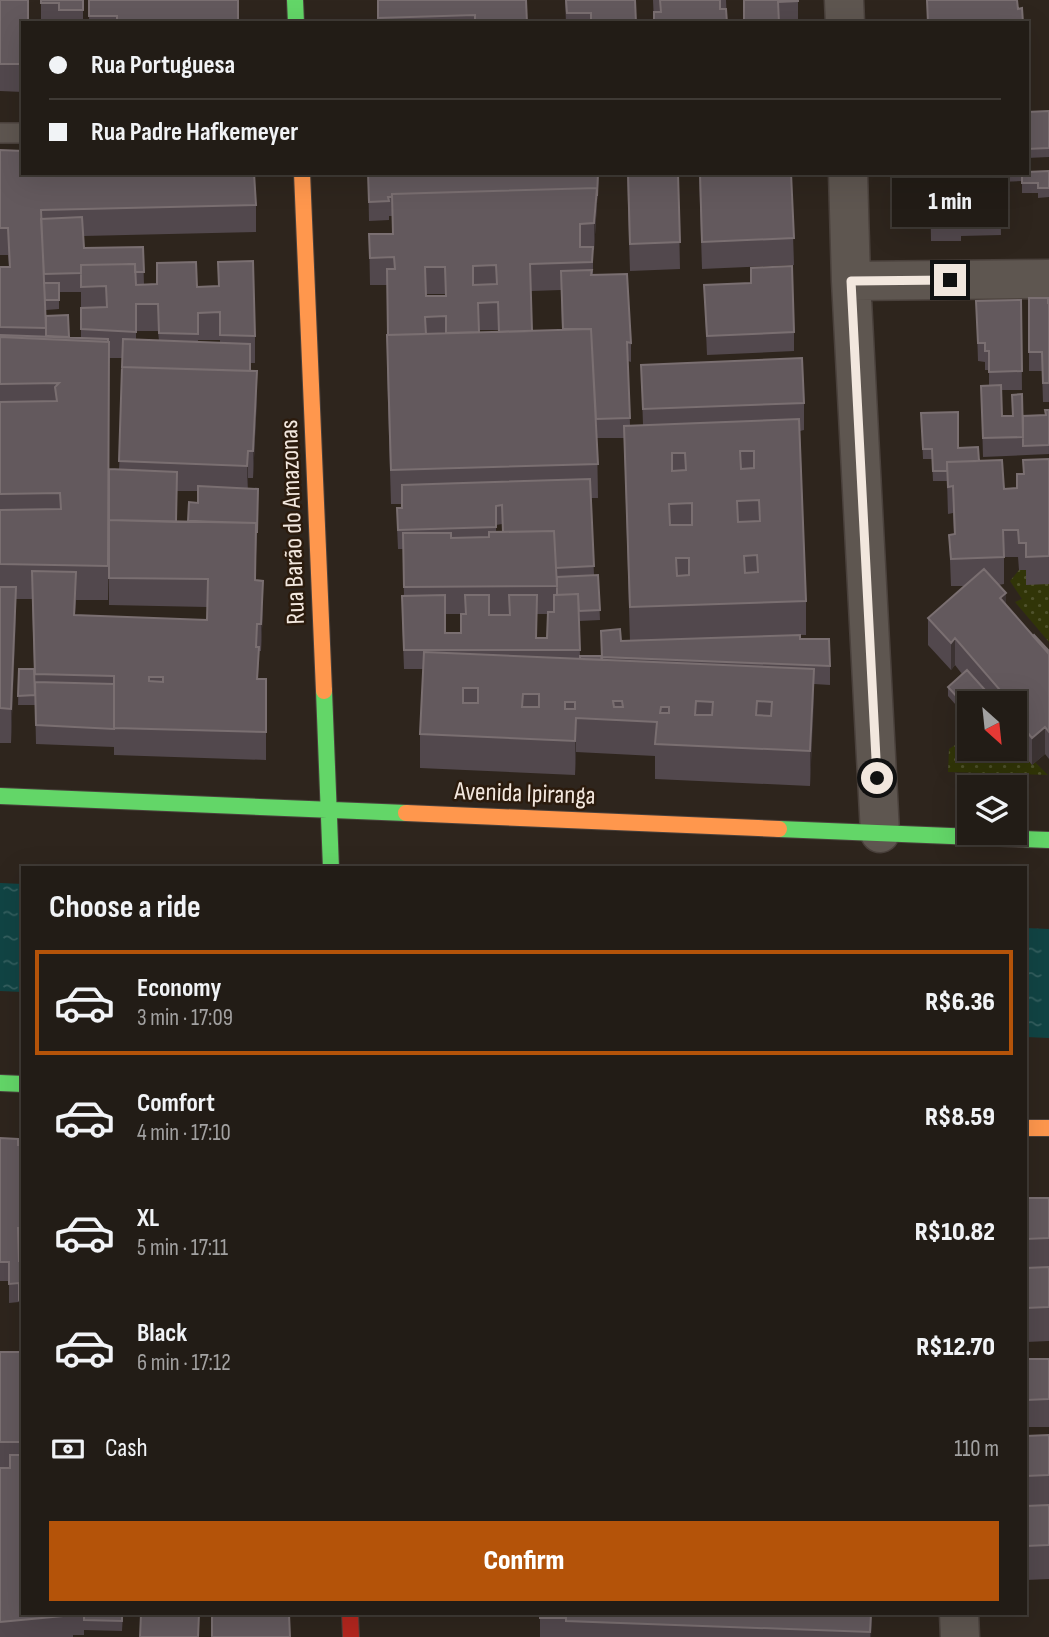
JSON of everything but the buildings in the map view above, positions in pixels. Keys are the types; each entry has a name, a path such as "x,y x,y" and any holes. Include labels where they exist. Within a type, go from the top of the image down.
{"main road":[{"path":"295,0 296,21"},
{"name":"Rua Barão do Amazonas","path":"302,175 330,810 330,863"},
{"name":"Avenida Ipiranga","path":"0,796 1049,840"},
{"path":"0,1083 21,1084"},
{"path":"1027,1128 1049,1128"},
{"path":"350,1615 351,1637"}],"street":[{"path":"844,0 845,21"},
{"path":"848,175 851,281 880,833"},
{"path":"851,281 1049,279"},
{"path":"959,1615 960,1637"}],"lane":[{"path":"0,133 21,133"}],"green space":[{"path":"1019,570 1026,570 1049,584 1049,642 1015,602 1022,599 1010,581"},
{"path":"957,744 957,761 1027,761 1027,754 1048,775 948,772 949,749"}],"water":[{"path":"0,883 21,884 21,992 0,991"},
{"path":"1027,928 1049,929 1049,1038 1027,1037"}],"traffic: fast":[{"path":"295,0 296,21"},
{"path":"324,691 331,866"},
{"path":"0,796 406,813"},
{"path":"779,829 1049,840"},
{"path":"0,1083 21,1084"}],"traffic: slow":[{"path":"302,175 324,691"},
{"path":"406,813 779,829"},
{"path":"1027,1128 1049,1128"}],"traffic: jam":[{"path":"350,1615 351,1637"}],"route":[{"path":"877,778 851,281 950,280"}]}
